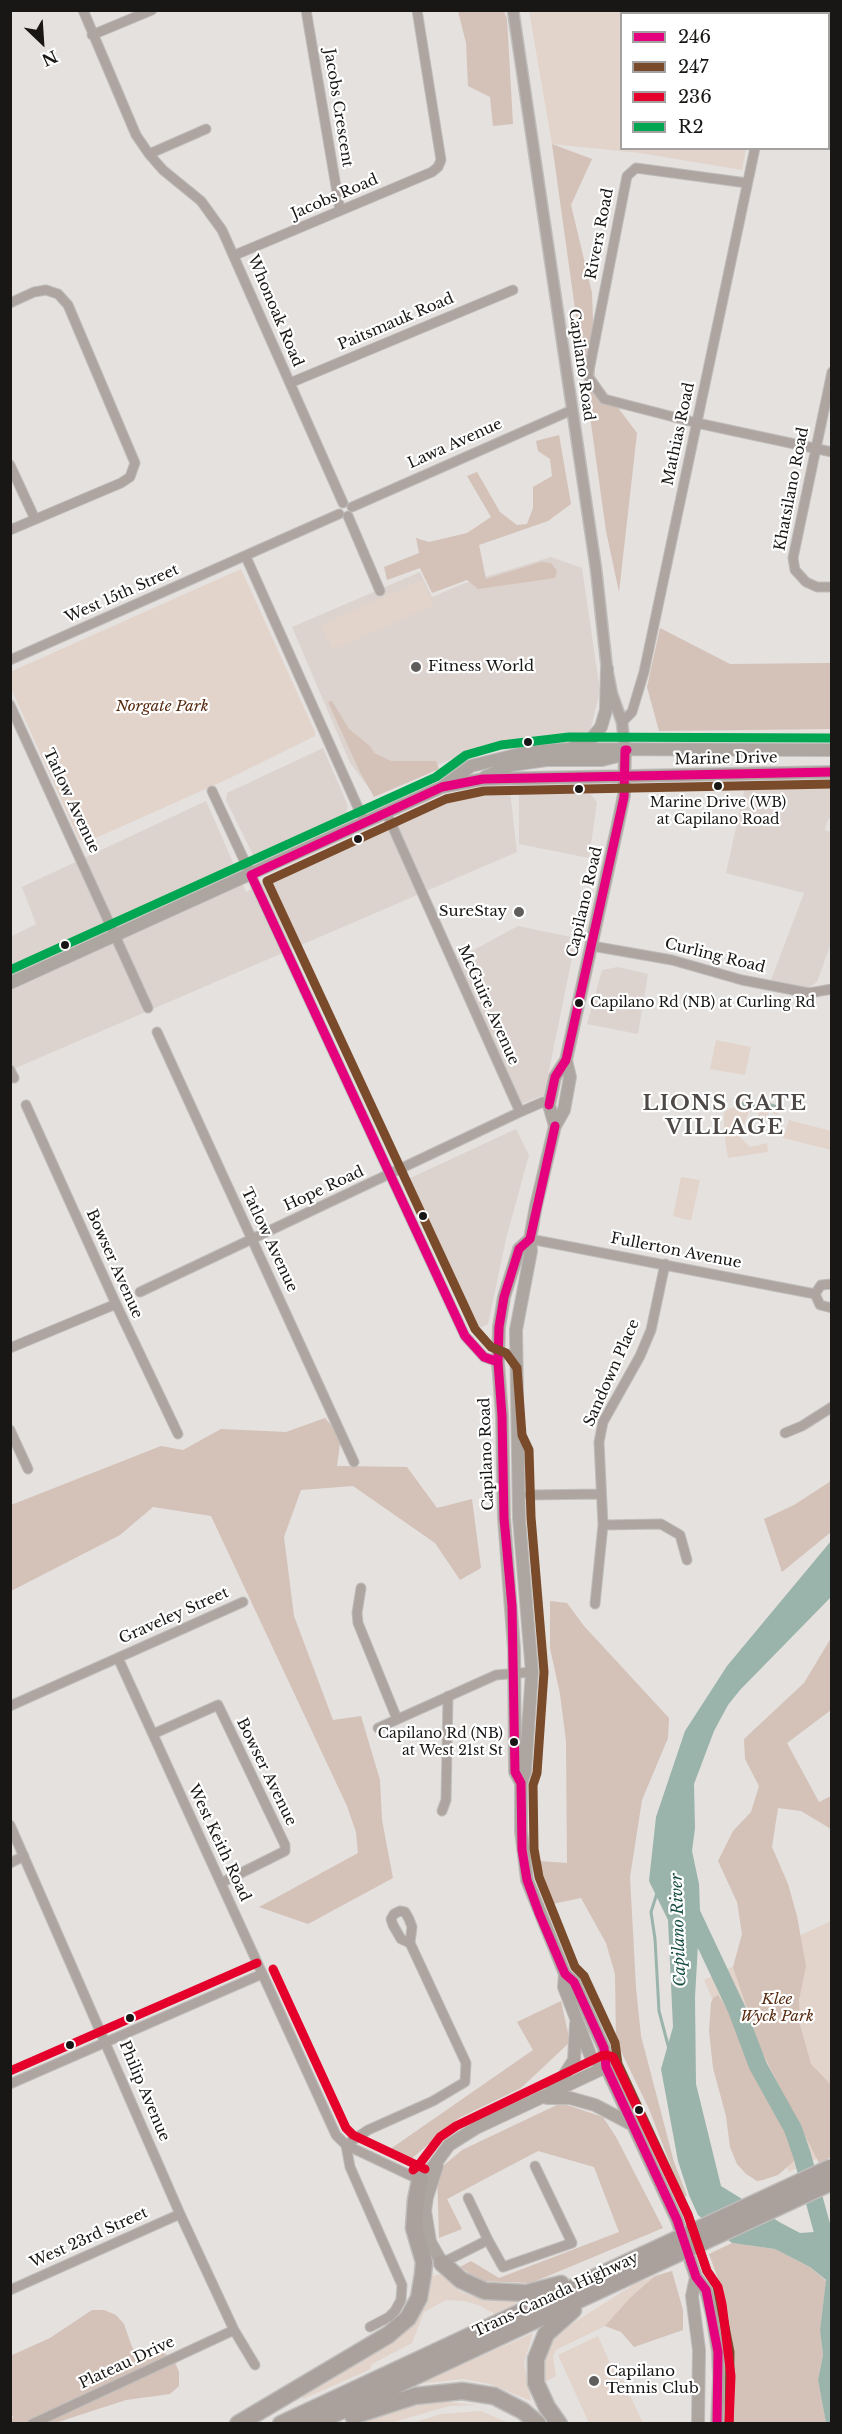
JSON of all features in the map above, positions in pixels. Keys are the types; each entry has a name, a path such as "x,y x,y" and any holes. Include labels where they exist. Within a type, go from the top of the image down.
{"highway":[{"name":"Trans-Canada Highway","path":"313,2424 831,2168"},
{"path":"238,2424 388,2335 408,2318 419,2298 423,2274 424,2262 414,2228 420,2180"},
{"name":"Trans-Canada Highway","path":"281,2424 646,2261 831,2182"},
{"path":"442,2262 461,2280 473,2287 511,2294 544,2290 646,2261"},
{"path":"559,2424 536,2383 536,2359 546,2334 567,2313 646,2261"},
{"path":"332,2424 406,2398 430,2393 462,2391 494,2396 523,2411 538,2424"}],"main road":[{"path":"570,749 592,738 601,727 606,710 608,669"},
{"name":"Marine Drive","path":"10,983 442,787 471,766 495,758 528,752 570,749 831,750"},
{"path":"483,779 512,765 546,760 602,760 618,756 625,750"},
{"name":"Capilano Road","path":"549,1105 555,1077 566,1060 624,797 625,750"},
{"name":"Marine Drive","path":"442,787 483,779 831,772"},
{"name":"Capilano Road","path":"566,1060 570,1077 564,1110 555,1126 530,1239 531,1251 516,1330 519,1518 532,1672 525,1772 521,1783 522,1850 527,1880 565,1974 574,1982 604,2048 606,2067 677,2220 696,2277 705,2290 712,2315 719,2378 717,2424"},
{"path":"549,1105 555,1126"},
{"name":"Capilano Road","path":"521,1783 515,1772 515,1675 512,1606 504,1518 502,1416 498,1362 499,1328 504,1296 519,1248 530,1239"},
{"path":"498,1362 505,1371 510,1438 517,1451"},
{"name":"Capilano Road","path":"565,1974 564,1987 591,2057 606,2067"},
{"path":"540,2098 562,2079 574,2060 576,2020"},
{"path":"425,2211 421,2203 420,2180 449,2145 462,2136 606,2067"},
{"path":"540,2098 570,2098 589,2103 633,2125"},
{"path":"439,2159 425,2211 430,2242 442,2262"},
{"name":"Capilano Road","path":"696,2277 692,2296 699,2350 698,2424"}],"street":[{"name":"Whonoak Road","path":"83,10 124,110 148,154 211,212 235,255 380,591"},
{"path":"92,35 152,10"},
{"name":"Jacobs Crescent","path":"306,10 340,210"},
{"name":"Jacobs Road","path":"235,255 432,172 438,167 441,160 417,10"},
{"name":"Capilano Road","path":"513,10 596,569 608,669 612,694 622,722 625,750"},
{"path":"148,154 206,129"},
{"name":"Mathias Road","path":"622,722 632,712 638,697 755,150"},
{"name":"Rivers Road","path":"747,183 636,168 627,176 588,376 604,399 697,423 831,452"},
{"path":"10,303 34,292 46,290 58,294 69,305 133,457 134,471 130,477 10,530"},
{"name":"Paitsmauk Road","path":"290,383 513,290"},
{"name":"Khatsilano Road","path":"831,372 793,558 795,570 802,579 817,587 831,587"},
{"name":"Lawa Avenue","path":"246,556 572,410"},
{"path":"10,465 35,519"},
{"path":"246,556 364,822"},
{"name":"West 15th Street","path":"10,660 246,556"},
{"name":"Tatlow Avenue","path":"10,705 148,1008"},
{"path":"212,791 465,1336 484,1357 498,1362"},
{"name":"McGuire Avenue","path":"386,812 520,1112"},
{"name":"Curling Road","path":"591,946 672,960 742,980 809,993 831,989"},
{"name":"Tatlow Avenue","path":"157,1032 354,1462"},
{"name":"Hope Road","path":"140,1292 520,1112 543,1102 549,1105"},
{"name":"Bowser Avenue","path":"26,1105 178,1434"},
{"name":"Fullerton Avenue","path":"530,1239 815,1294"},
{"name":"Sandown Place","path":"595,1604 603,1525 598,1442 603,1422 640,1356 651,1330 665,1264"},
{"path":"831,1284 821,1285 815,1294 820,1305 831,1308"},
{"path":"10,1348 116,1304"},
{"path":"785,1433 802,1426 831,1407"},
{"path":"10,1430 28,1469"},
{"path":"529,1495 600,1494"},
{"path":"603,1525 661,1524 680,1535 687,1560"},
{"path":"361,1588 357,1613 358,1623 397,1719"},
{"name":"Graveley Street","path":"118,1658 243,1602"},
{"path":"10,1706 118,1658"},
{"name":"West Keith Road","path":"118,1658 336,2135 346,2145 350,2167 402,2285 401,2300 395,2311 389,2318 370,2327"},
{"path":"378,1728 496,1675 532,1672"},
{"path":"442,1811 446,1800 448,1696"},
{"name":"Bowser Avenue","path":"153,1734 218,1705 285,1845 285,1851 221,1883"},
{"name":"Philip Avenue","path":"10,1825 180,2214 234,2330 255,2365"},
{"path":"10,1863 24,1856"},
{"path":"346,2145 368,2130 434,2101 465,2082 466,2063 410,1943"},
{"path":"10,2084 262,1974"},
{"path":"346,2145 420,2180"},
{"path":"468,2198 503,2267 572,2243 535,2166"},
{"name":"West 23rd Street","path":"10,2290 180,2214"},
{"path":"442,2262 488,2240"},
{"name":"Plateau Drive","path":"32,2424 234,2330"}],"shaded area":[{"path":"551,557 582,568 600,691 590,731 574,736 477,748 373,793 350,763 292,627 420,572 432,597 465,583"},
{"path":"323,748 348,806 345,816 260,855 253,855 226,800 227,793"},
{"path":"745,787 831,787 831,819 828,819 825,830 831,832 831,943 817,982 808,988 771,980 804,893 726,873"},
{"path":"473,792 510,792 517,852 11,1070 10,937 36,924 22,887 206,801 246,892 366,830"},
{"path":"519,794 590,794 597,802 589,858 519,844"},
{"path":"518,926 576,938 544,1095 522,1104 457,959"},
{"path":"618,967 648,974 638,1034 587,1024 602,970"},
{"path":"516,1129 529,1155 506,1239 488,1324 475,1330 406,1180"}],"green space":[{"path":"458,11 504,11 507,19 513,124 493,126 490,97 468,86 466,43"},
{"path":"529,11 773,11 620,12 620,150 746,150 742,170 640,153 552,144"},
{"path":"552,144 592,159 571,205 592,293 595,377 637,433 619,592 606,531"},
{"path":"559,435 571,504 548,521 479,545 486,579 541,562 551,563 557,571 555,578 478,589 467,580 432,593 420,568 387,580 384,567 419,553 416,538 429,542 467,533 491,517 467,476 477,472 500,512 517,525 527,524 533,508 533,487 552,476 550,459 538,451 536,441"},
{"name":"Norgate Park","path":"241,569 315,736 228,779 89,841 79,840 11,688 10,672"},
{"path":"422,580 433,605 333,650 321,625"},
{"path":"660,628 730,664 831,663 831,729 659,731 647,687"},
{"path":"332,701 349,729 370,746 374,753 391,761 436,761 439,769 374,797 328,702"},
{"path":"716,1040 751,1047 745,1075 710,1069"},
{"path":"739,1097 751,1105 761,1100 779,1105 777,1115 771,1109 764,1120 757,1120 759,1110 755,1109 749,1111 742,1131 737,1127 724,1128 724,1112 736,1106"},
{"path":"789,1120 831,1131 831,1150 783,1138"},
{"path":"735,1132 750,1147 767,1143 768,1152 728,1158 724,1133"},
{"path":"681,1177 700,1180 691,1221 673,1216"},
{"path":"325,1418 341,1436 337,1466 407,1467 437,1508 472,1499 481,1568 460,1580 435,1543 353,1486 301,1490 284,1537 294,1616 333,1720 361,1716 380,1780 382,1820 393,1878 308,1924 259,1907 358,1853 356,1832 347,1806 211,1516 153,1507 120,1535 11,1591 11,1505 161,1446 183,1450 221,1429 286,1432"},
{"path":"831,1481 831,1532 782,1572 764,1519 794,1505"},
{"path":"550,1601 567,1603 584,1626 669,1718 668,1738 642,1800 630,1877 641,2036 674,2162 687,2196 683,2197 649,2109 616,2041 615,1974 606,1943 581,1898 552,1904 539,1861 567,1863 566,1741 560,1694 550,1648"},
{"path":"831,1638 831,1710 787,1743 819,1802 831,1796 831,1829 801,1811 778,1808 772,1847 788,1884 797,1916 806,1966 799,2000 800,2025 811,2064 831,2085 831,2157 819,2163 762,2052 733,1967 742,1934 737,1902 718,1861 733,1831 751,1812 759,1786 745,1759 744,1739 804,1683"},
{"name":"Klee Wyck Park","path":"831,1921 831,2152 789,2172 704,1980"},
{"path":"718,1995 765,2080 793,2147 795,2160 778,2175 763,2180 757,2181 746,2174 737,2164 730,2147 726,2116 713,2068 709,2031 711,2003"},
{"path":"561,2001 570,2042 521,2088 459,2118 410,2160 386,2152 533,2050 517,2022"},
{"path":"561,2103 603,2117 616,2137 663,2228 531,2283 480,2281 460,2267 471,2261 499,2278 619,2232 594,2167 538,2151 447,2199 462,2229 439,2238 437,2171 462,2150"},
{"path":"732,2243 775,2249 810,2267 826,2281 820,2330 823,2355 818,2380 826,2423 730,2423 731,2349 721,2287 709,2254"},
{"path":"672,2271 683,2310 683,2330 634,2347 621,2332 605,2326 630,2298 655,2276"},
{"path":"444,2273 459,2291 498,2301 514,2298 518,2308 497,2315 478,2305 446,2300 424,2312 412,2343 372,2364 369,2370 303,2399 301,2393 406,2328 426,2306 430,2293 429,2277"},
{"path":"656,2276 605,2326 556,2350 553,2356 556,2376 543,2383 544,2356 556,2334 636,2283"},
{"path":"92,2310 104,2310 116,2315 124,2324 132,2347 141,2357 164,2353 174,2360 179,2372 179,2386 170,2394 126,2400 55,2423 11,2423 13,2417 10,2410 10,2356 50,2338"},
{"path":"533,2333 524,2363 531,2401 490,2384 464,2379 418,2384"},
{"name":"Capilano Tennis Club","path":"598,2336 618,2381 623,2380 643,2423 589,2423 558,2355"},
{"path":"448,2402 477,2405 449,2406 391,2423 358,2424 398,2410 428,2403"},
{"path":"481,2411 509,2423 412,2423 441,2414"}],"water":[{"name":"Capilano River","path":"831,1541 831,1597 740,1690 728,1705 714,1731 694,1784 695,1828 692,1851 699,1884 700,1910 695,1997 696,2084 721,2186 800,2233 828,2231 831,2238 831,2423 826,2423 818,2380 823,2355 820,2330 826,2280 810,2267 775,2249 732,2243 698,2215 689,2195 678,2161 661,2069 673,2027 668,1920 649,1881 656,1817 685,1731 727,1666"}],"waterway":[{"path":"737,1100 748,1108 764,1103 777,1107"},
{"path":"658,1890 651,1912 655,1939 659,2011 669,2049"},
{"name":"Capilano River","path":"688,1906 737,2010 758,2066 793,2129 829,2254"}],"transit line":[{"name":"R2","path":"10,970 436,777 466,755 501,745 569,737 832,738"},
{"name":"246","path":"549,1105 555,1077 566,1060 624,797 625,750 627,750"},
{"name":"246","path":"498,1362 484,1357 465,1336 251,875 442,787 483,779 832,772"},
{"name":"247","path":"729,2424 730,2352 717,2286 707,2271 688,2215 618,2064 615,2043 584,1976 575,1967 539,1877 534,1849 533,1785 537,1773 544,1672 531,1517 529,1450 522,1435 517,1368 506,1353 491,1347 475,1329 267,881 446,799 484,791 832,784"},
{"name":"246","path":"555,1126 530,1239 519,1249 504,1297 499,1327 498,1362 502,1416 504,1518 512,1606 515,1772 521,1783 522,1850 527,1880 539,1913 565,1974 574,1982 604,2048 606,2067 677,2220 696,2277 706,2290 718,2352 717,2424"},
{"name":"236","path":"10,2071 257,1963"},
{"name":"236","path":"273,1969 346,2128 353,2135 425,2169"},
{"name":"236","path":"413,2170 440,2137 456,2126 601,2056 613,2057 688,2215 707,2271 718,2287 731,2376 729,2424"}],"place":[{"name":"Fitness World","path":"416,667"},
{"name":"Marine Drive (WB) at Capilano Road","path":"718,786"},
{"name":"SureStay","path":"519,912"},
{"name":"Capilano Rd (NB) at Curling Rd","path":"579,1003"},
{"name":"Capilano Rd (NB) at West 21st St","path":"514,1742"},
{"name":"Capilano Tennis Club","path":"594,2381"}],"district":[{"name":"LIONS GATE VILLAGE","path":"725,1116"}]}
